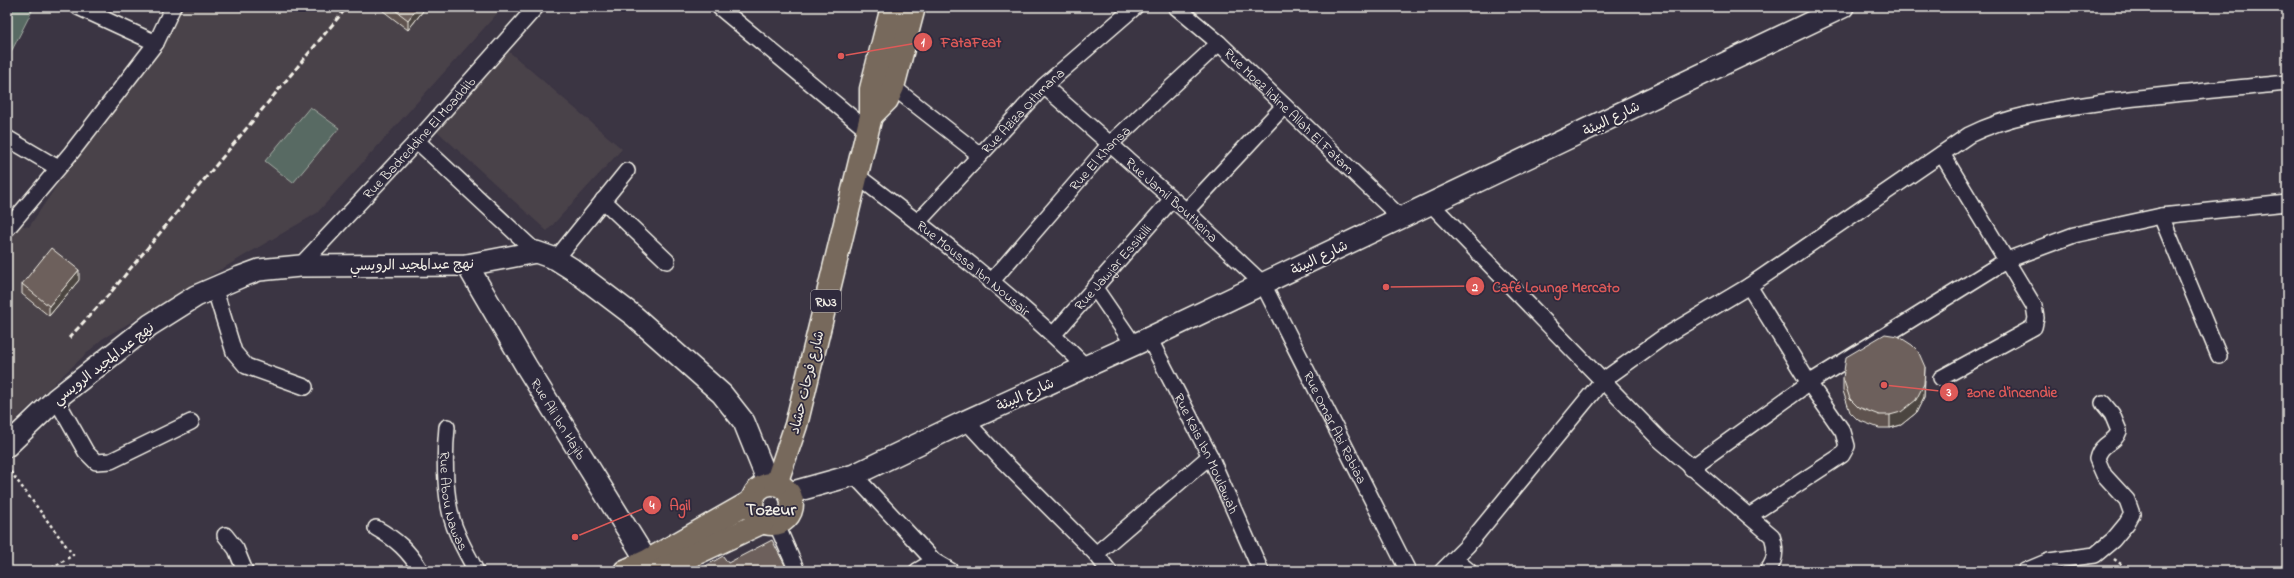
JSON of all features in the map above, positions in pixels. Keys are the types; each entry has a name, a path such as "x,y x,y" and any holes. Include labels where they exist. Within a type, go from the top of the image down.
{"main road":[{"name":"شارع فرحات حشاد","path":"778,487 796,425 869,123 871,89 892,7"},
{"path":"869,123 887,100 893,87 914,7"},
{"name":"RN3","path":"625,571 653,568 787,517 792,505 778,487 757,489 752,501 653,568"},
{"path":"752,501 754,513 770,523"}],"street":[{"path":"78,7 156,42"},
{"path":"7,229 58,168 156,42 173,7"},
{"name":"Rue Badreddine El Moaddib","path":"300,266 417,141 536,7"},
{"path":"719,7 869,123"},
{"name":"Rue Aziza Othmana","path":"918,222 1044,86 1135,7"},
{"name":"Rue Moez lidine Allah El Fatam","path":"1176,7 1218,43 1401,218"},
{"name":"شارع البيئة","path":"778,487 854,475 966,421 1263,284 1843,7"},
{"name":"Rue El Khansa","path":"991,282 1109,145 1218,43"},
{"path":"1442,571 1456,560 1602,381 1662,338 1749,286 1969,135 1982,128 2025,115 2073,106 2161,95 2287,83"},
{"name":"Rue Jamil Boutheina","path":"1044,86 1109,145 1186,211 1263,284"},
{"path":"893,87 980,155"},
{"path":"1186,211 1284,106"},
{"path":"7,138 58,168"},
{"path":"417,141 536,252"},
{"path":"1941,378 2034,327 2036,318 2034,306 1942,154"},
{"path":"556,259 627,171"},
{"name":"Rue Moussa Ibn Nousair","path":"856,175 918,222 1054,334 1086,366"},
{"name":"Rue Jawjar Essikilli","path":"1054,334 1172,199"},
{"path":"603,200 667,261"},
{"path":"1691,468 1809,383 2007,260 2074,235 2161,216 2287,203"},
{"path":"1431,204 1660,440 1772,536 1774,542 1774,558 1768,571"},
{"path":"2161,216 2219,356"},
{"name":"نهج عبدالمجيد الرويسي","path":"7,446 56,399 150,325 214,287 259,270 300,266 467,264 536,252 556,259 634,316 722,394 744,422 778,487"},
{"name":"Rue Ali Ibn Hajib","path":"467,264 526,366 653,568"},
{"name":"Rue Omar Abi Rabiaa","path":"1263,284 1408,571"},
{"path":"1749,286 1809,383 1843,432 1846,449 1842,455 1749,516"},
{"path":"214,287 234,352 246,366 305,387"},
{"name":"Rue Kais Ibn Moulawah","path":"1095,288 1141,341 1210,456 1261,571"},
{"path":"56,399 86,452 96,462 110,460 191,422"},
{"path":"2025,571 2049,562 2095,555 2113,540 2130,518 2132,510 2127,500 2104,475 2098,461 2101,447 2116,438 2119,431 2112,414 2103,403"},
{"path":"966,421 1002,460 1096,554 1109,571"},
{"name":"Rue Abou Nawas","path":"447,427 445,447 451,512 457,533 476,571"},
{"path":"1096,554 1210,456"},
{"path":"854,475 934,562 951,571"},
{"path":"770,523 797,571"},
{"path":"376,528 391,537 408,552 421,571"},
{"path":"226,536 236,549 245,571"},
{"path":"1456,560 1469,571"},
{"path":"917,571 934,562"}],"path":[{"path":"7,467 73,555 52,568 54,571"},
{"path":"7,566 12,571"},
{"path":"2275,571 2287,566"}],"shaded area":[{"path":"168,7 503,7 317,213 102,339 19,416 7,430 7,222 29,227 146,52"},
{"path":"507,50 622,149 547,231 437,131"}],"green space":[{"path":"7,7 34,7 7,60"},
{"path":"310,107 339,128 293,183 265,161"}],"building":[{"path":"391,7 418,7 408,20"},
{"path":"51,248 79,270 49,306 22,284"},
{"path":"1885,334 1898,336 1918,351 1925,367 1924,384 1916,400 1901,412 1890,415 1879,415 1858,407 1850,399 1843,378 1846,357"},
{"path":"772,540 788,571 697,571 723,556 728,563"}],"railway":[{"path":"69,338 111,292 347,7"}],"place":[{"name":"FataFeat","path":"841,56"},
{"name":"Café Lounge Mercato","path":"1386,287"},
{"name":"zone d'incendie","path":"1884,385"},
{"name":"Agil","path":"575,537"}],"district":[{"name":"Tozeur","path":"771,509"}]}
